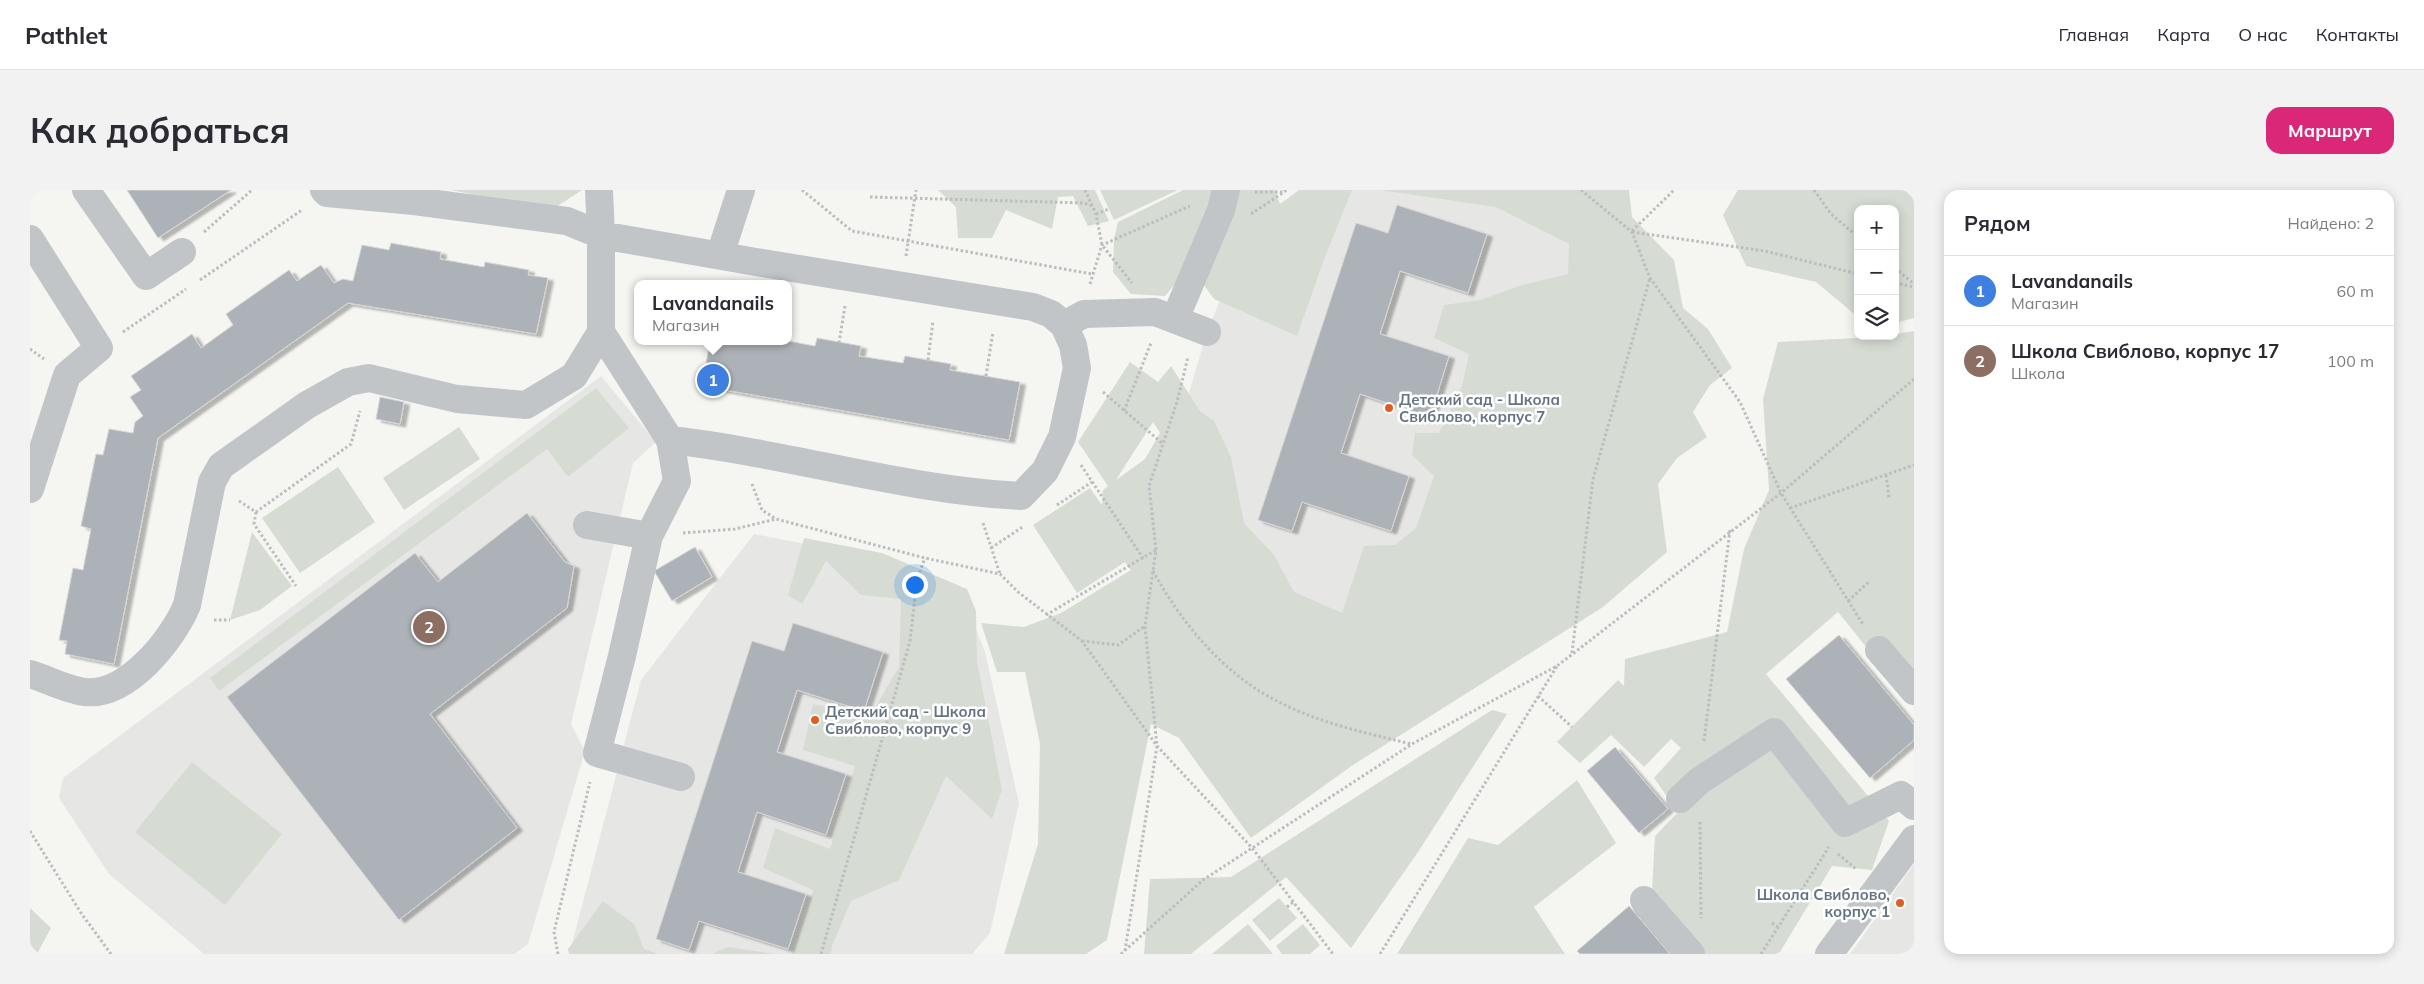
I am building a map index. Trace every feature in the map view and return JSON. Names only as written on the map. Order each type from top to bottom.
[{"type":"street","points":[[86,190],[146,276],[182,252]]},
{"type":"street","points":[[30,674],[86,692],[106,689],[130,678],[153,658],[181,620],[187,605],[212,482],[221,466],[307,405],[348,382],[369,378],[457,399],[526,405],[574,376],[601,332],[602,235],[599,190]]},
{"type":"street","points":[[720,255],[741,190]]},
{"type":"street","points":[[326,191],[567,221],[602,235],[1033,307],[1051,314],[1074,319],[1183,323],[1226,190]]},
{"type":"street","points":[[30,239],[99,348],[67,375],[30,489]]},
{"type":"street","points":[[670,440],[739,450],[973,493],[1021,496],[1044,471],[1062,437],[1077,368],[1073,345],[1074,319]]},
{"type":"street","points":[[601,332],[670,440],[677,481],[649,536],[622,656],[596,753],[681,777]]},
{"type":"street","points":[[587,525],[649,536]]},
{"type":"street","points":[[1879,650],[1914,691]]},
{"type":"street","points":[[1680,800],[1699,781],[1774,732],[1845,823],[1910,793]]},
{"type":"street","points":[[1829,954],[1914,839]]},
{"type":"street","points":[[1644,900],[1691,954]]},
{"type":"path","points":[[182,252],[252,190]]},
{"type":"path","points":[[802,190],[852,230],[907,242],[1092,274]]},
{"type":"path","points":[[902,284],[916,190]]},
{"type":"path","points":[[1074,319],[1102,245],[1096,214],[1085,190]]},
{"type":"path","points":[[1248,216],[1287,190]]},
{"type":"path","points":[[1581,190],[1632,232],[1650,278],[1740,402],[1781,493],[1879,650]]},
{"type":"path","points":[[1632,232],[1674,190]]},
{"type":"path","points":[[1814,190],[1831,214],[1854,234]]},
{"type":"path","points":[[197,281],[326,191]]},
{"type":"path","points":[[870,198],[1084,203],[1093,206]]},
{"type":"path","points":[[1096,214],[1109,209]]},
{"type":"path","points":[[1632,232],[1765,251],[1854,273]]},
{"type":"path","points":[[1102,245],[1183,323],[1163,444],[1149,486],[1156,550],[1145,626],[1157,746],[1123,953]]},
{"type":"path","points":[[1899,272],[1914,286]]},
{"type":"path","points":[[1572,654],[1593,479],[1650,278]]},
{"type":"path","points":[[1899,284],[1914,286]]},
{"type":"path","points":[[99,348],[189,287]]},
{"type":"path","points":[[928,360],[936,291]]},
{"type":"path","points":[[986,376],[993,328]]},
{"type":"path","points":[[1124,411],[1152,340]]},
{"type":"path","points":[[1077,368],[1163,444]]},
{"type":"path","points":[[296,586],[254,524],[256,512],[351,444],[369,378]]},
{"type":"path","points":[[1123,953],[1203,880],[1412,744],[1557,666],[1781,493],[1914,380]]},
{"type":"path","points":[[1062,437],[1143,558]]},
{"type":"path","points":[[739,450],[762,510],[776,519],[925,558],[1000,574],[1046,615],[1082,641],[1157,746],[1253,849],[1332,954]]},
{"type":"path","points":[[1790,508],[1914,465]]},
{"type":"path","points":[[1886,475],[1889,498]]},
{"type":"path","points":[[212,482],[256,512]]},
{"type":"path","points":[[649,536],[735,529],[776,519]]},
{"type":"path","points":[[1046,615],[1156,550]]},
{"type":"path","points":[[821,954],[910,641],[917,579],[925,558]]},
{"type":"path","points":[[1153,571],[1174,607],[1231,670],[1280,703],[1343,728],[1412,744]]},
{"type":"path","points":[[1848,601],[1870,581]]},
{"type":"path","points":[[1082,641],[1118,645],[1145,626]]},
{"type":"path","points":[[1380,954],[1557,666]]},
{"type":"path","points":[[1538,696],[1572,727]]},
{"type":"path","points":[[558,954],[554,932],[596,753]]},
{"type":"path","points":[[1761,954],[1845,823]]},
{"type":"path","points":[[30,831],[81,913],[111,954]]},
{"type":"path","points":[[1287,907],[1293,902]]},
{"type":"path","points":[[1772,923],[1778,927]]},
{"type":"shaded area","points":[[451,190],[582,190],[550,211]]},
{"type":"shaded area","points":[[938,190],[1095,190],[1109,221],[1088,226],[1073,196],[1058,197],[1052,229],[1006,210],[992,238],[958,238],[956,207]]},
{"type":"shaded area","points":[[1100,190],[1178,190],[1114,220]]},
{"type":"shaded area","points":[[1183,190],[1275,190],[1280,204],[1299,190],[1352,190],[1325,257],[1297,336],[1214,299],[1196,274],[1186,271],[1165,296],[1131,294],[1113,272],[1114,239],[1118,222]]},
{"type":"shaded area","name":"Детский сад - Школа Свиблово, корпус 7","points":[[1307,190],[1544,190],[1633,269],[1579,474],[1282,656],[1162,484],[1207,332],[1248,231]]},
{"type":"shaded area","points":[[1380,190],[1629,190],[1632,217],[1674,260],[1683,308],[1708,329],[1732,368],[1710,385],[1693,412],[1707,437],[1677,458],[1658,484],[1667,552],[1603,607],[1353,765],[1251,838],[1179,738],[1151,724],[1107,940],[1086,954],[1004,954],[1038,844],[1040,744],[1025,672],[997,672],[981,623],[1024,627],[1061,613],[1131,570],[1125,562],[1077,593],[1033,525],[1090,488],[1102,505],[1103,490],[1108,486],[1078,442],[1130,362],[1158,382],[1171,366],[1200,411],[1214,421],[1231,457],[1244,523],[1274,555],[1294,592],[1342,613],[1364,546],[1395,545],[1416,528],[1434,476],[1412,455],[1415,433],[1439,433],[1462,386],[1469,354],[1434,338],[1444,305],[1480,300],[1522,285],[1568,274],[1569,244],[1496,207]],"holes":[[[1153,422],[1160,433],[1145,459],[1116,480]]]},
{"type":"shaded area","points":[[1738,190],[1914,190],[1914,318],[1899,322],[1899,205],[1854,205],[1854,314],[1816,282],[1746,266],[1723,215]]},
{"type":"shaded area","points":[[1914,331],[1914,706],[1838,612],[1766,674],[1889,821],[1872,870],[1832,866],[1780,952],[1776,954],[1701,954],[1652,891],[1655,836],[1678,812],[1654,778],[1681,748],[1671,739],[1644,767],[1611,735],[1580,763],[1557,742],[1618,680],[1624,686],[1625,659],[1727,632],[1744,549],[1769,490],[1763,399],[1778,342],[1854,338],[1854,340],[1899,340],[1899,333]]},
{"type":"shaded area","points":[[601,376],[656,442],[633,463],[571,724],[585,751],[528,944],[515,954],[204,954],[109,874],[59,798],[63,778]]},
{"type":"shaded area","points":[[596,388],[629,428],[568,477],[547,449],[219,691],[210,678]]},
{"type":"shaded area","points":[[459,427],[480,459],[404,510],[383,478]]},
{"type":"shaded area","points":[[338,467],[375,522],[300,573],[262,518]]},
{"type":"shaded area","points":[[252,532],[292,586],[260,610],[230,620]]},
{"type":"shaded area","name":"Детский сад - Школа Свиблово, корпус 9","points":[[754,534],[857,554],[966,602],[985,652],[1019,803],[990,933],[972,954],[575,954],[572,944],[641,680]]},
{"type":"shaded area","points":[[804,538],[882,553],[967,589],[976,611],[977,661],[1002,790],[992,819],[946,776],[899,880],[851,901],[832,946],[831,954],[792,954],[813,890],[763,868],[775,828],[830,849],[855,766],[803,750],[813,704],[870,716],[899,667],[901,599],[861,595],[826,561],[802,604],[788,595]]},
{"type":"shaded area","points":[[1492,710],[1507,714],[1418,852],[1351,948],[1286,877],[1191,954],[1144,954],[1150,879],[1231,877]]},
{"type":"shaded area","points":[[192,762],[282,834],[225,905],[135,832]]},
{"type":"shaded area","points":[[1577,780],[1616,843],[1534,907],[1565,954],[1397,954],[1468,838],[1498,845]]},
{"type":"shaded area","name":"Школа Свиблово, корпус 1","points":[[1914,864],[1914,954],[1850,954],[1858,943]]},
{"type":"shaded area","points":[[1279,898],[1297,918],[1270,941],[1252,920]]},
{"type":"shaded area","points":[[603,901],[634,924],[644,949],[658,954],[569,954],[568,949]]},
{"type":"shaded area","points":[[30,908],[51,928],[38,952],[30,954]]},
{"type":"shaded area","points":[[1248,924],[1273,954],[1212,954]]},
{"type":"shaded area","points":[[1303,924],[1320,945],[1310,954],[1282,954],[1276,946]]},
{"type":"shaded area","points":[[728,947],[775,954],[712,954]]},
{"type":"building","points":[[127,190],[231,190],[158,238]]},
{"type":"building","points":[[1397,205],[1487,234],[1468,293],[1400,271],[1380,334],[1449,356],[1430,417],[1360,394],[1341,453],[1409,476],[1391,531],[1302,502],[1292,531],[1258,520],[1356,223],[1388,233]]},
{"type":"building","points":[[391,243],[441,252],[440,259],[484,267],[485,262],[529,270],[528,275],[548,278],[536,334],[348,303],[158,438],[114,664],[65,654],[67,641],[59,640],[73,568],[83,570],[91,529],[81,526],[96,454],[103,455],[109,429],[133,433],[135,422],[143,416],[130,397],[141,390],[131,376],[192,334],[201,348],[233,325],[226,314],[289,270],[297,281],[321,265],[334,283],[343,279],[353,281],[362,245],[389,250]]},
{"type":"building","points":[[817,338],[861,346],[859,356],[903,363],[905,356],[951,364],[950,370],[1020,382],[1009,440],[702,386],[709,345],[792,345],[792,342],[815,346]]},
{"type":"building","points":[[380,397],[404,402],[400,424],[376,419]]},
{"type":"building","points":[[527,513],[565,562],[574,566],[567,608],[430,714],[517,828],[399,920],[227,697],[415,553],[438,582]]},
{"type":"building","points":[[695,547],[712,577],[672,601],[654,571]]},
{"type":"building","points":[[793,623],[883,652],[864,711],[797,690],[777,752],[846,774],[826,835],[757,812],[738,872],[806,894],[788,949],[699,921],[689,950],[656,939],[752,641],[784,651]]},
{"type":"building","points":[[1839,635],[1914,725],[1914,740],[1870,778],[1786,679]]},
{"type":"building","points":[[1615,747],[1668,809],[1639,833],[1587,771]]},
{"type":"building","points":[[1629,906],[1670,954],[1580,954],[1577,951]]},
{"type":"place","name":"Lavandanails","points":[[713,380]]},
{"type":"place","name":"Детский сад - Школа Свиблово, корпус 7","points":[[1389,408]]},
{"type":"place","name":"Школа Свиблово, корпус 17","points":[[429,627]]},
{"type":"place","name":"Детский сад - Школа Свиблово, корпус 9","points":[[815,720]]},
{"type":"place","name":"Школа Свиблово, корпус 1","points":[[1900,903]]}]
